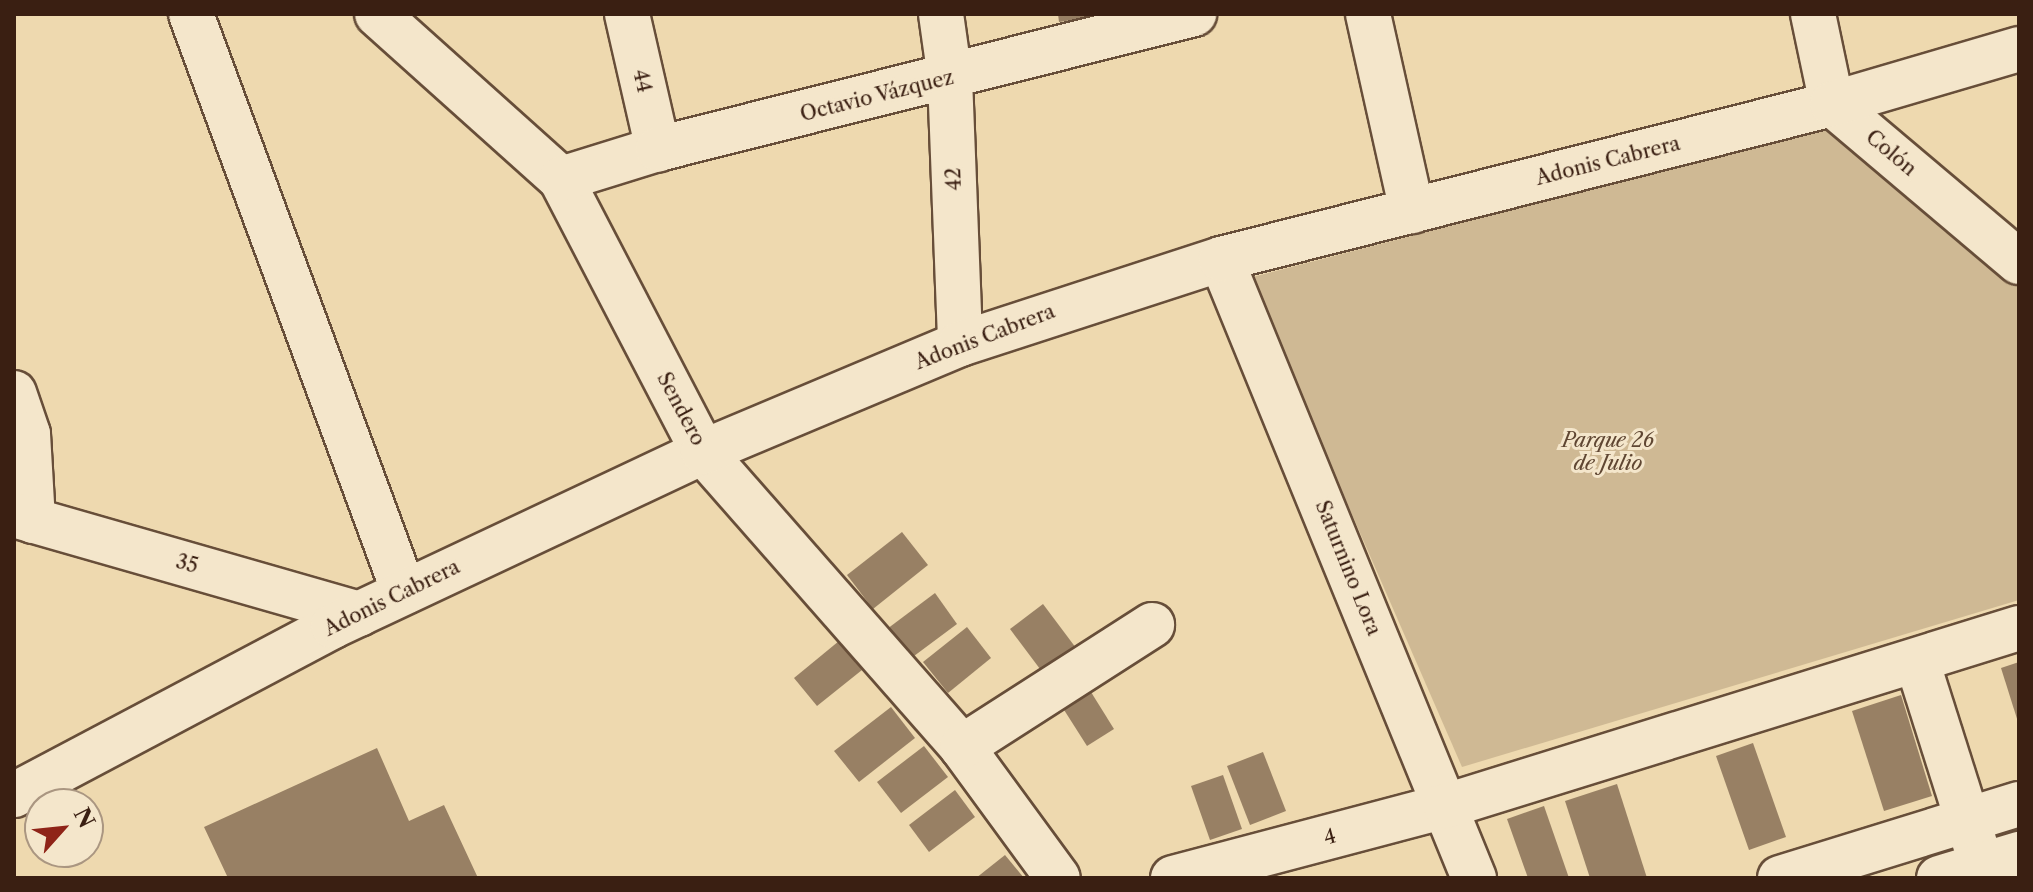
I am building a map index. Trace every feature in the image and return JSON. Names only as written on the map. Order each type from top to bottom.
[{"type":"street","points":[[191,14],[404,592]]},
{"type":"street","name":"Sendero","points":[[377,14],[561,179],[703,452],[962,747],[1058,878]]},
{"type":"street","name":"44","points":[[627,14],[658,149]]},
{"type":"street","name":"42","points":[[941,14],[950,78],[960,344]]},
{"type":"street","name":"Octavio Vázquez","points":[[561,179],[658,149],[950,78],[1194,14]]},
{"type":"street","points":[[1368,14],[1412,211]]},
{"type":"street","points":[[1813,14],[1832,104]]},
{"type":"street","name":"Adonis Cabrera","points":[[14,795],[404,592],[703,452],[960,344],[1221,259],[1832,104],[2019,49]]},
{"type":"street","name":"Colón","points":[[1832,104],[2019,262]]},
{"type":"street","name":"Saturnino Lora","points":[[1221,259],[1474,878]]},
{"type":"street","points":[[14,393],[28,434],[24,518]]},
{"type":"street","name":"35","points":[[24,518],[359,614]]},
{"type":"street","points":[[962,747],[1152,625]]},
{"type":"street","name":"4","points":[[1173,878],[1446,806],[2019,628]]},
{"type":"street","points":[[1917,661],[1967,820],[1995,866],[1939,878]]},
{"type":"street","points":[[1780,878],[2019,804]]},
{"type":"green space","name":"Parque 26 de Julio","points":[[1828,128],[2019,288],[2019,600],[1462,767],[1249,278]]},
{"type":"building","points":[[1058,14],[1100,14],[1100,16],[1059,22]]},
{"type":"building","points":[[902,532],[928,565],[873,609],[847,575]]},
{"type":"building","points":[[935,593],[957,624],[910,659],[887,629]]},
{"type":"building","points":[[1043,604],[1079,652],[1046,677],[1010,629]]},
{"type":"building","points":[[967,627],[991,658],[948,693],[923,662]]},
{"type":"building","points":[[839,641],[862,670],[817,706],[794,678]]},
{"type":"building","points":[[2019,662],[2019,721],[2018,722],[2001,668]]},
{"type":"building","points":[[1086,684],[1114,729],[1087,746],[1059,702]]},
{"type":"building","points":[[1901,695],[1932,796],[1884,811],[1852,711]]},
{"type":"building","points":[[891,707],[915,738],[859,782],[834,751]]},
{"type":"building","points":[[1753,743],[1786,837],[1749,850],[1716,756]]},
{"type":"building","points":[[924,746],[948,777],[901,813],[877,782]]},
{"type":"building","points":[[377,748],[409,821],[444,805],[478,878],[228,878],[204,827]]},
{"type":"building","points":[[1263,752],[1286,811],[1250,825],[1227,766]]},
{"type":"building","points":[[1223,775],[1242,829],[1210,840],[1191,786]]},
{"type":"building","points":[[1617,784],[1647,878],[1590,878],[1565,801]]},
{"type":"building","points":[[955,790],[975,817],[929,852],[909,825]]},
{"type":"building","points":[[1544,806],[1569,878],[1528,878],[1507,819]]},
{"type":"building","points":[[1005,855],[1024,878],[976,878]]}]
